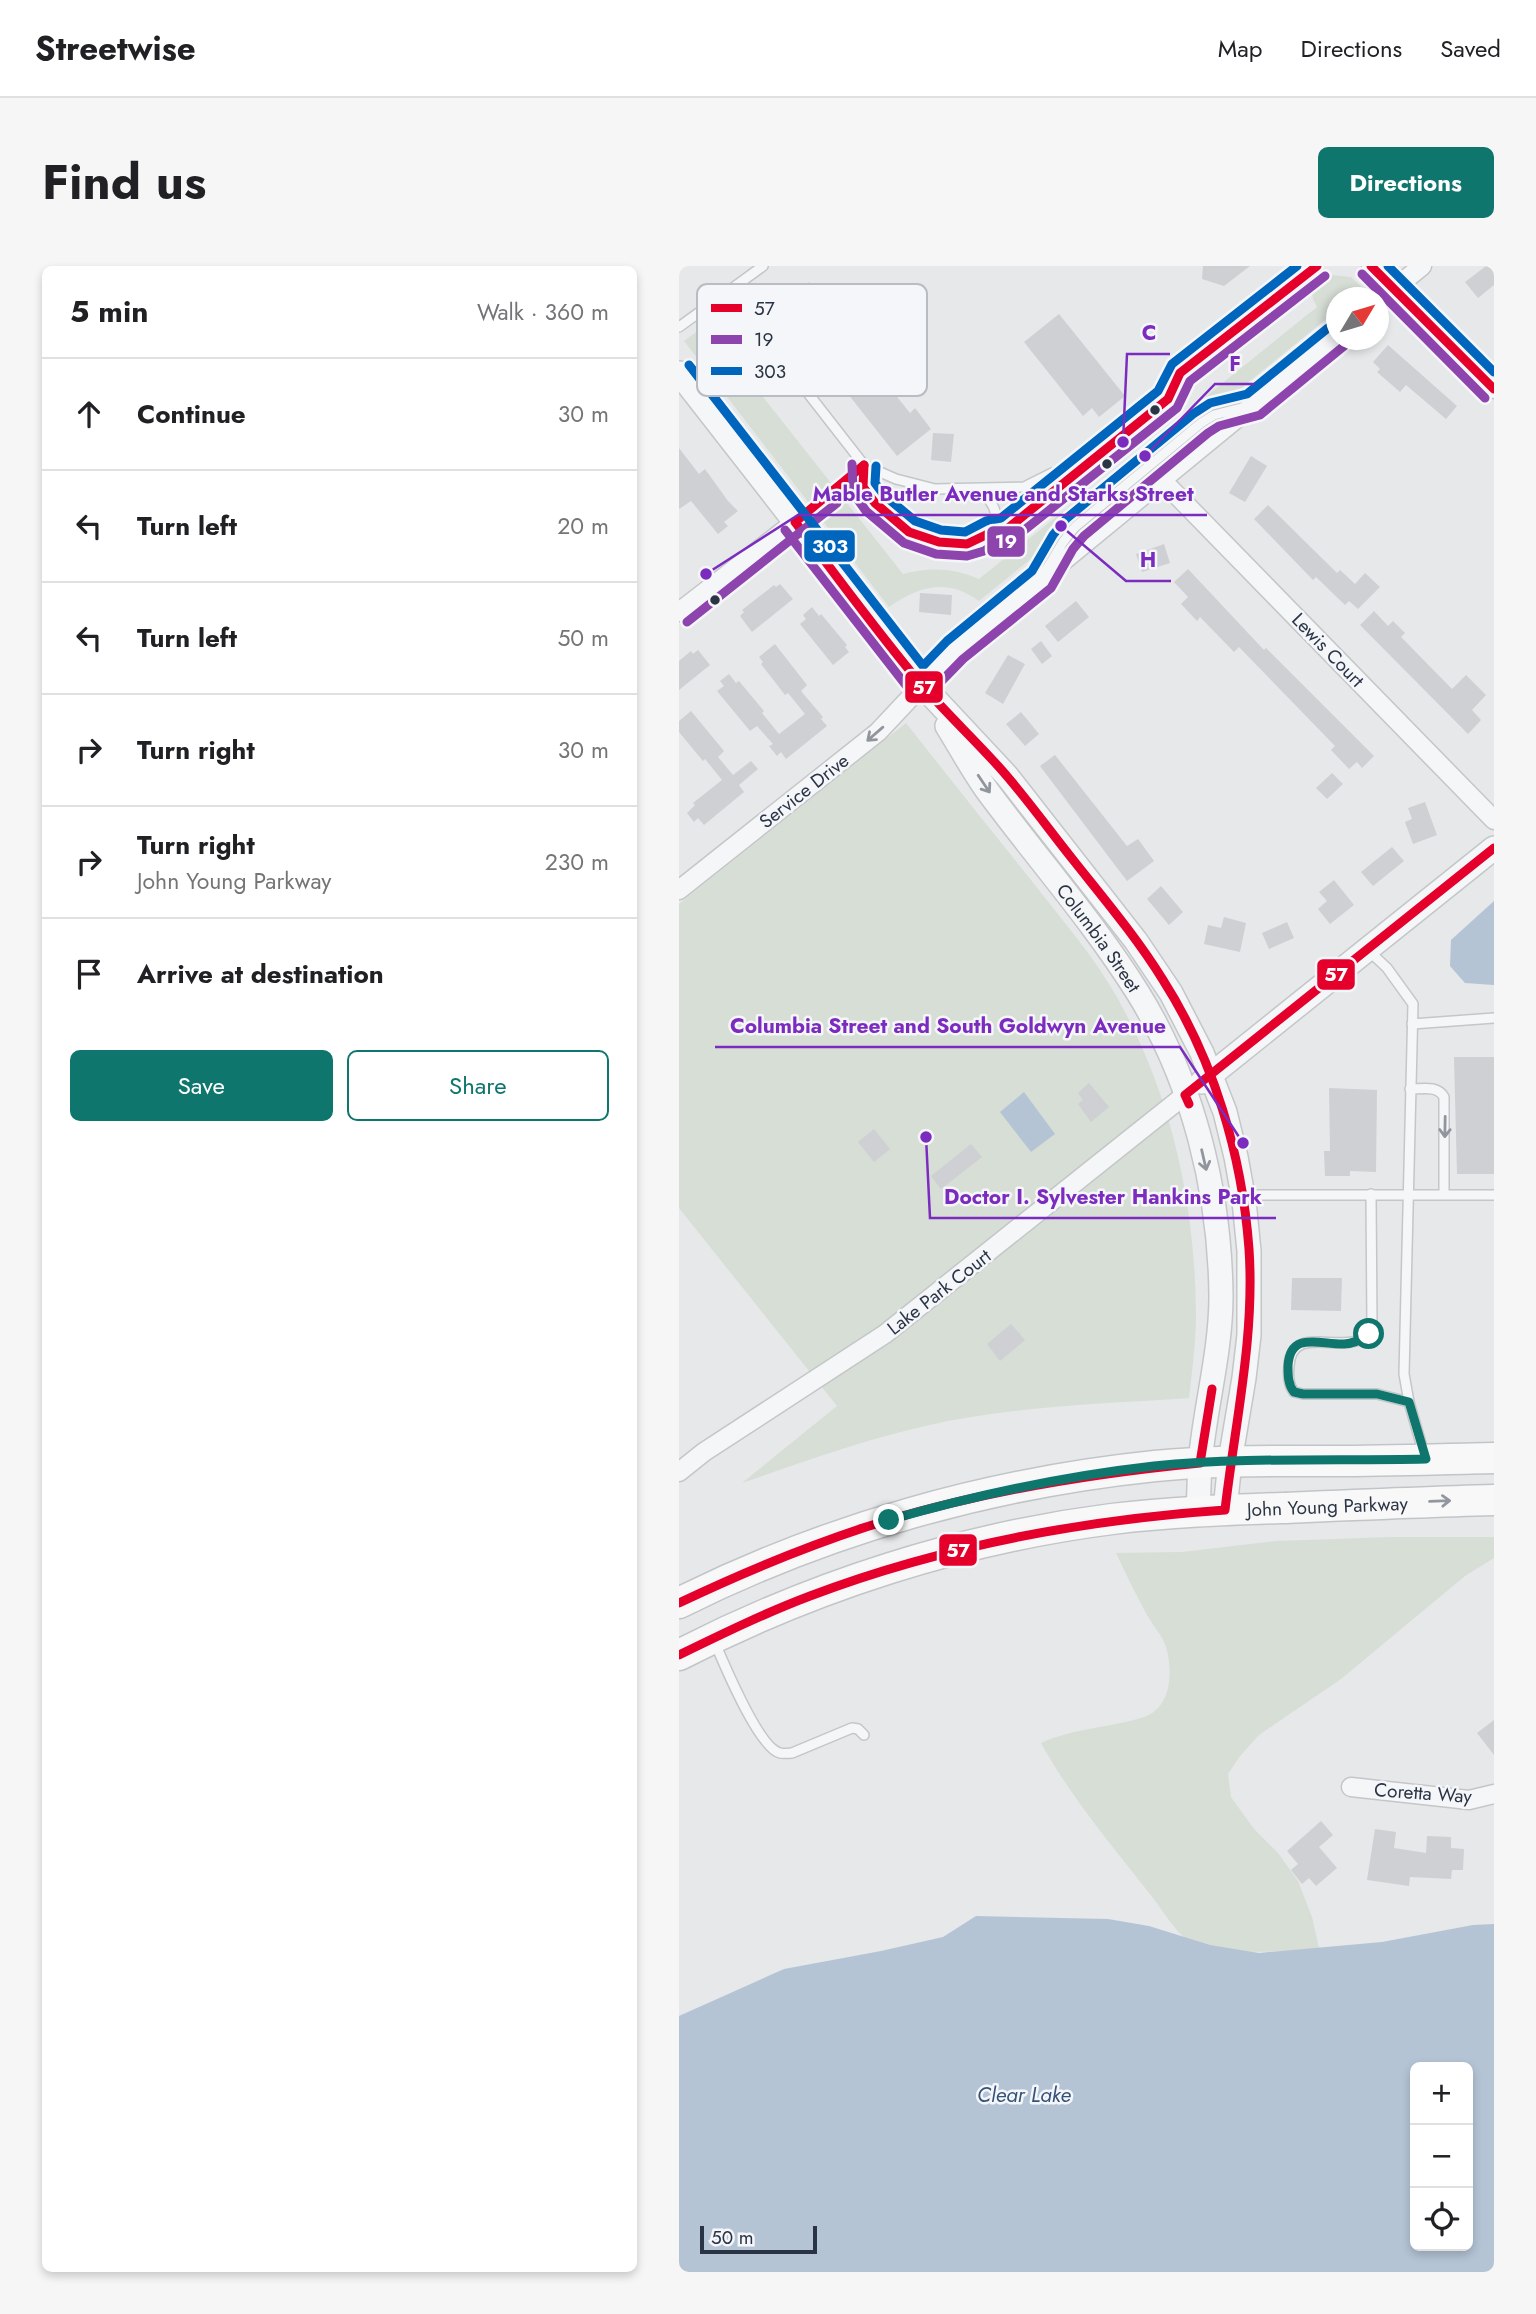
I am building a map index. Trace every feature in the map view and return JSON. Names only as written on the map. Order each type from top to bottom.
[{"type":"main road","points":[[679,1603],[748,1571],[838,1536],[946,1504],[1047,1482],[1154,1466],[1230,1461],[1494,1458]]},
{"type":"main road","name":"John Young Parkway","points":[[679,1655],[774,1610],[845,1583],[976,1544],[1098,1521],[1212,1510],[1494,1500]]},
{"type":"main road","points":[[713,1638],[712,1627],[723,1603],[748,1571]]},
{"type":"street","points":[[1371,266],[1494,389]]},
{"type":"street","points":[[1389,293],[1422,266]]},
{"type":"street","name":"Service Drive","points":[[679,890],[878,732],[955,650],[1326,345]]},
{"type":"street","name":"Columbia Street","points":[[679,373],[922,685],[1007,776],[1136,941],[1177,1003],[1212,1075],[1227,1123],[1243,1195],[1249,1251],[1249,1335],[1244,1378],[1230,1461],[1212,1510]]},
{"type":"street","name":"Lewis Court","points":[[1161,480],[1494,820]]},
{"type":"street","points":[[679,612],[795,522]]},
{"type":"street","name":"Columbia Street","points":[[922,685],[985,787],[1127,976],[1157,1030],[1185,1094],[1205,1159],[1220,1266],[1221,1298],[1217,1342],[1200,1463],[1212,1510]]},
{"type":"street","points":[[1185,1094],[1494,848]]},
{"type":"street","name":"Lake Park Court","points":[[679,1472],[703,1452],[885,1334],[1185,1094]]},
{"type":"street","name":"Coretta Way","points":[[1351,1787],[1469,1800],[1494,1794]]},
{"type":"lane","points":[[739,284],[763,266]]},
{"type":"lane","points":[[864,464],[863,487],[875,503],[909,532],[939,542],[967,544],[979,540],[1064,467],[1317,266]]},
{"type":"lane","points":[[679,327],[697,314]]},
{"type":"lane","points":[[990,533],[1016,524],[1168,399],[1180,373]]},
{"type":"lane","points":[[811,396],[864,464],[896,479],[935,489],[1024,487],[1064,467]]},
{"type":"lane","points":[[1042,579],[1075,527],[1201,423],[1214,415],[1253,405]]},
{"type":"lane","points":[[795,522],[864,464]]},
{"type":"lane","points":[[980,489],[991,501],[996,514],[996,522],[990,533]]},
{"type":"lane","points":[[1368,950],[1387,968],[1413,1004],[1404,1374],[1409,1402],[1426,1459]]},
{"type":"lane","points":[[1412,1024],[1494,1018]]},
{"type":"lane","points":[[1410,1089],[1434,1089],[1440,1091],[1444,1097],[1444,1194]]},
{"type":"lane","points":[[1371,1194],[1372,1326],[1369,1334],[1346,1344],[1304,1342],[1297,1345],[1288,1364],[1290,1387],[1294,1392],[1303,1394],[1377,1394],[1409,1402]]},
{"type":"lane","points":[[1243,1195],[1494,1195]]},
{"type":"lane","points":[[713,1638],[763,1737],[781,1754],[852,1728],[858,1729],[864,1735]]},
{"type":"shaded area","points":[[1332,275],[1351,277],[1362,287],[1326,287],[1326,319],[979,601],[956,589],[944,587],[911,594],[889,607],[726,396],[762,396],[903,574],[941,570],[979,579],[1317,307],[1312,290],[1320,281]]},
{"type":"shaded area","points":[[697,332],[697,358],[684,341]]},
{"type":"shaded area","points":[[906,723],[1099,968],[1137,1036],[1153,1074],[1177,1152],[1191,1232],[1196,1314],[1189,1398],[1057,1407],[957,1419],[879,1438],[742,1483],[837,1406],[679,1208],[679,904]]},
{"type":"shaded area","points":[[1494,1537],[1494,1558],[1465,1576],[1341,1679],[1259,1735],[1228,1774],[1231,1797],[1298,1881],[1312,1917],[1319,1948],[1269,1952],[1236,1951],[1219,1949],[1187,1939],[1094,1823],[1041,1743],[1066,1734],[1144,1717],[1160,1706],[1165,1697],[1169,1677],[1166,1647],[1116,1553],[1182,1552],[1276,1541]]},
{"type":"water","points":[[1494,901],[1494,985],[1465,983],[1450,966],[1451,940]]},
{"type":"water","points":[[1024,1092],[1055,1134],[1031,1152],[1000,1112]]},
{"type":"water","name":"Clear Lake","points":[[976,1916],[1108,1919],[1149,1926],[1210,1945],[1259,1953],[1382,1942],[1473,1925],[1494,1924],[1494,2272],[679,2272],[679,2016],[784,1969],[943,1937]]},
{"type":"building","points":[[1203,266],[1250,266],[1224,286],[1202,279]]},
{"type":"building","points":[[1486,266],[1494,266],[1494,285],[1478,298],[1465,282]]},
{"type":"building","points":[[1059,314],[1125,396],[1099,417],[1092,408],[1083,416],[1024,342]]},
{"type":"building","points":[[1389,346],[1457,406],[1446,419],[1406,385],[1400,392],[1377,372],[1380,369],[1373,362],[1384,350],[1389,350]]},
{"type":"building","points":[[850,396],[896,396],[910,413],[915,408],[931,429],[897,456]]},
{"type":"building","points":[[933,433],[954,434],[951,462],[931,460]]},
{"type":"building","points":[[679,448],[699,474],[705,469],[738,511],[724,522],[728,526],[718,534],[691,501],[679,509]]},
{"type":"building","points":[[1251,456],[1267,466],[1245,502],[1229,493]]},
{"type":"building","points":[[1268,505],[1337,573],[1340,570],[1355,584],[1365,573],[1380,587],[1358,609],[1349,601],[1345,605],[1316,577],[1313,580],[1254,519]]},
{"type":"building","points":[[1164,544],[1170,563],[1142,572],[1136,554]]},
{"type":"building","points":[[1188,569],[1264,650],[1266,648],[1374,756],[1362,768],[1357,762],[1349,769],[1331,750],[1335,746],[1239,647],[1234,652],[1200,617],[1197,621],[1181,604],[1188,597],[1174,582]]},
{"type":"building","points":[[780,584],[793,599],[752,632],[740,616],[744,612],[742,610],[774,585],[776,587]]},
{"type":"building","points":[[920,593],[952,595],[951,615],[919,612]]},
{"type":"building","points":[[1076,601],[1089,617],[1058,642],[1045,626]]},
{"type":"building","points":[[812,607],[847,645],[845,647],[849,652],[833,665],[800,624],[806,619],[803,615]]},
{"type":"building","points":[[1374,611],[1388,626],[1393,621],[1405,633],[1401,637],[1452,689],[1466,675],[1486,695],[1472,710],[1481,720],[1468,734],[1360,625]]},
{"type":"building","points":[[1041,641],[1052,656],[1042,664],[1031,649]]},
{"type":"building","points":[[775,644],[807,685],[801,691],[823,717],[821,719],[827,726],[786,759],[781,752],[777,756],[769,746],[773,744],[757,726],[750,731],[717,691],[724,686],[720,681],[729,674],[736,683],[739,681],[764,711],[762,713],[779,734],[805,714],[788,693],[785,695],[761,664],[763,662],[759,657]]},
{"type":"building","points":[[698,650],[710,665],[679,690],[679,661],[691,651],[693,654]]},
{"type":"building","points":[[1008,655],[1025,664],[1003,704],[985,693]]},
{"type":"building","points":[[691,711],[724,751],[718,757],[733,775],[751,761],[758,769],[739,785],[744,792],[704,825],[698,818],[694,822],[687,813],[695,805],[693,803],[722,780],[679,732],[679,721]]},
{"type":"building","points":[[1021,712],[1039,734],[1025,746],[1006,724]]},
{"type":"building","points":[[1055,755],[1127,846],[1138,839],[1154,861],[1127,881],[1040,766]]},
{"type":"building","points":[[1332,773],[1343,784],[1327,799],[1316,788]]},
{"type":"building","points":[[1425,802],[1437,835],[1413,844],[1405,822],[1412,819],[1408,808]]},
{"type":"building","points":[[1392,847],[1404,861],[1373,886],[1361,872]]},
{"type":"building","points":[[1334,880],[1354,905],[1330,924],[1318,909],[1327,901],[1319,892]]},
{"type":"building","points":[[1161,886],[1183,912],[1169,925],[1147,899]]},
{"type":"building","points":[[1224,917],[1246,923],[1240,952],[1204,944],[1208,925],[1221,928]]},
{"type":"building","points":[[1287,922],[1294,938],[1269,949],[1262,933]]},
{"type":"building","points":[[1454,1057],[1494,1057],[1494,1174],[1457,1174]]},
{"type":"building","points":[[1089,1083],[1109,1107],[1091,1122],[1078,1104],[1083,1100],[1078,1093]]},
{"type":"building","points":[[1329,1088],[1377,1090],[1376,1172],[1350,1171],[1350,1176],[1325,1176],[1324,1151],[1330,1151]]},
{"type":"building","points":[[874,1129],[890,1149],[874,1162],[858,1142]]},
{"type":"building","points":[[971,1144],[982,1157],[941,1189],[931,1176]]},
{"type":"building","points":[[1292,1278],[1342,1278],[1341,1311],[1291,1310]]},
{"type":"building","points":[[1011,1324],[1025,1340],[1000,1361],[987,1344]]},
{"type":"building","points":[[1494,1720],[1494,1755],[1477,1733]]},
{"type":"building","points":[[1321,1821],[1333,1835],[1319,1847],[1337,1868],[1316,1886],[1309,1878],[1302,1884],[1291,1870],[1298,1864],[1287,1851]]},
{"type":"building","points":[[1375,1829],[1396,1832],[1394,1848],[1426,1853],[1427,1836],[1451,1837],[1451,1848],[1464,1849],[1463,1870],[1452,1870],[1451,1879],[1410,1877],[1409,1886],[1367,1880]]},
{"type":"transit line","name":"303","points":[[876,466],[875,483],[884,495],[915,521],[941,530],[965,532],[986,521],[1001,518],[1158,391],[1172,364],[1297,266]]},
{"type":"transit line","name":"57","points":[[864,465],[863,487],[875,503],[909,532],[939,542],[967,544],[990,533],[1007,529],[1168,399],[1180,373],[1317,266]]},
{"type":"transit line","name":"57","points":[[1371,266],[1494,389]]},
{"type":"transit line","name":"303","points":[[1388,266],[1494,372]]},
{"type":"transit line","name":"19","points":[[1362,274],[1485,398]]},
{"type":"transit line","name":"19","points":[[852,464],[853,493],[866,511],[904,543],[936,554],[967,556],[1012,540],[1177,408],[1190,381],[1325,276]]},
{"type":"transit line","name":"303","points":[[713,396],[923,666],[947,641],[1032,571],[1053,535],[1067,518],[1193,414],[1210,403],[1247,394],[1326,330]]},
{"type":"transit line","name":"19","points":[[785,530],[912,693],[926,697],[963,659],[1051,588],[1073,549],[1084,536],[1208,433],[1219,426],[1260,415],[1339,350]]},
{"type":"transit line","name":"303","points":[[689,365],[697,375]]},
{"type":"transit line","name":"57","points":[[679,1655],[793,1603],[911,1562],[1066,1528],[1225,1510],[1247,1347],[1250,1282],[1249,1249],[1240,1179],[1223,1109],[1211,1075],[1181,1011],[1132,934],[1009,778],[905,664],[795,522],[864,465]]},
{"type":"transit line","name":"19","points":[[687,622],[837,503]]},
{"type":"transit line","name":"57","points":[[1189,1104],[1185,1095],[1494,848]]},
{"type":"transit line","name":"57","points":[[679,1603],[795,1553],[907,1515],[1031,1486],[1200,1463],[1212,1389]]},
{"type":"place","name":"C","points":[[1123,442]]},
{"type":"place","name":"F","points":[[1145,456]]},
{"type":"place","name":"H","points":[[1061,526]]},
{"type":"place","name":"Mable Butler Avenue and Starks Street","points":[[706,574]]},
{"type":"place","name":"Doctor I. Sylvester Hankins Park","points":[[926,1137]]},
{"type":"place","name":"Columbia Street and South Goldwyn Avenue","points":[[1243,1143]]},
{"type":"route","points":[[889,1520],[946,1504],[1047,1482],[1154,1466],[1230,1461],[1426,1459],[1409,1402],[1377,1394],[1303,1394],[1294,1392],[1290,1387],[1288,1364],[1297,1345],[1304,1342],[1346,1344],[1369,1334]]}]
